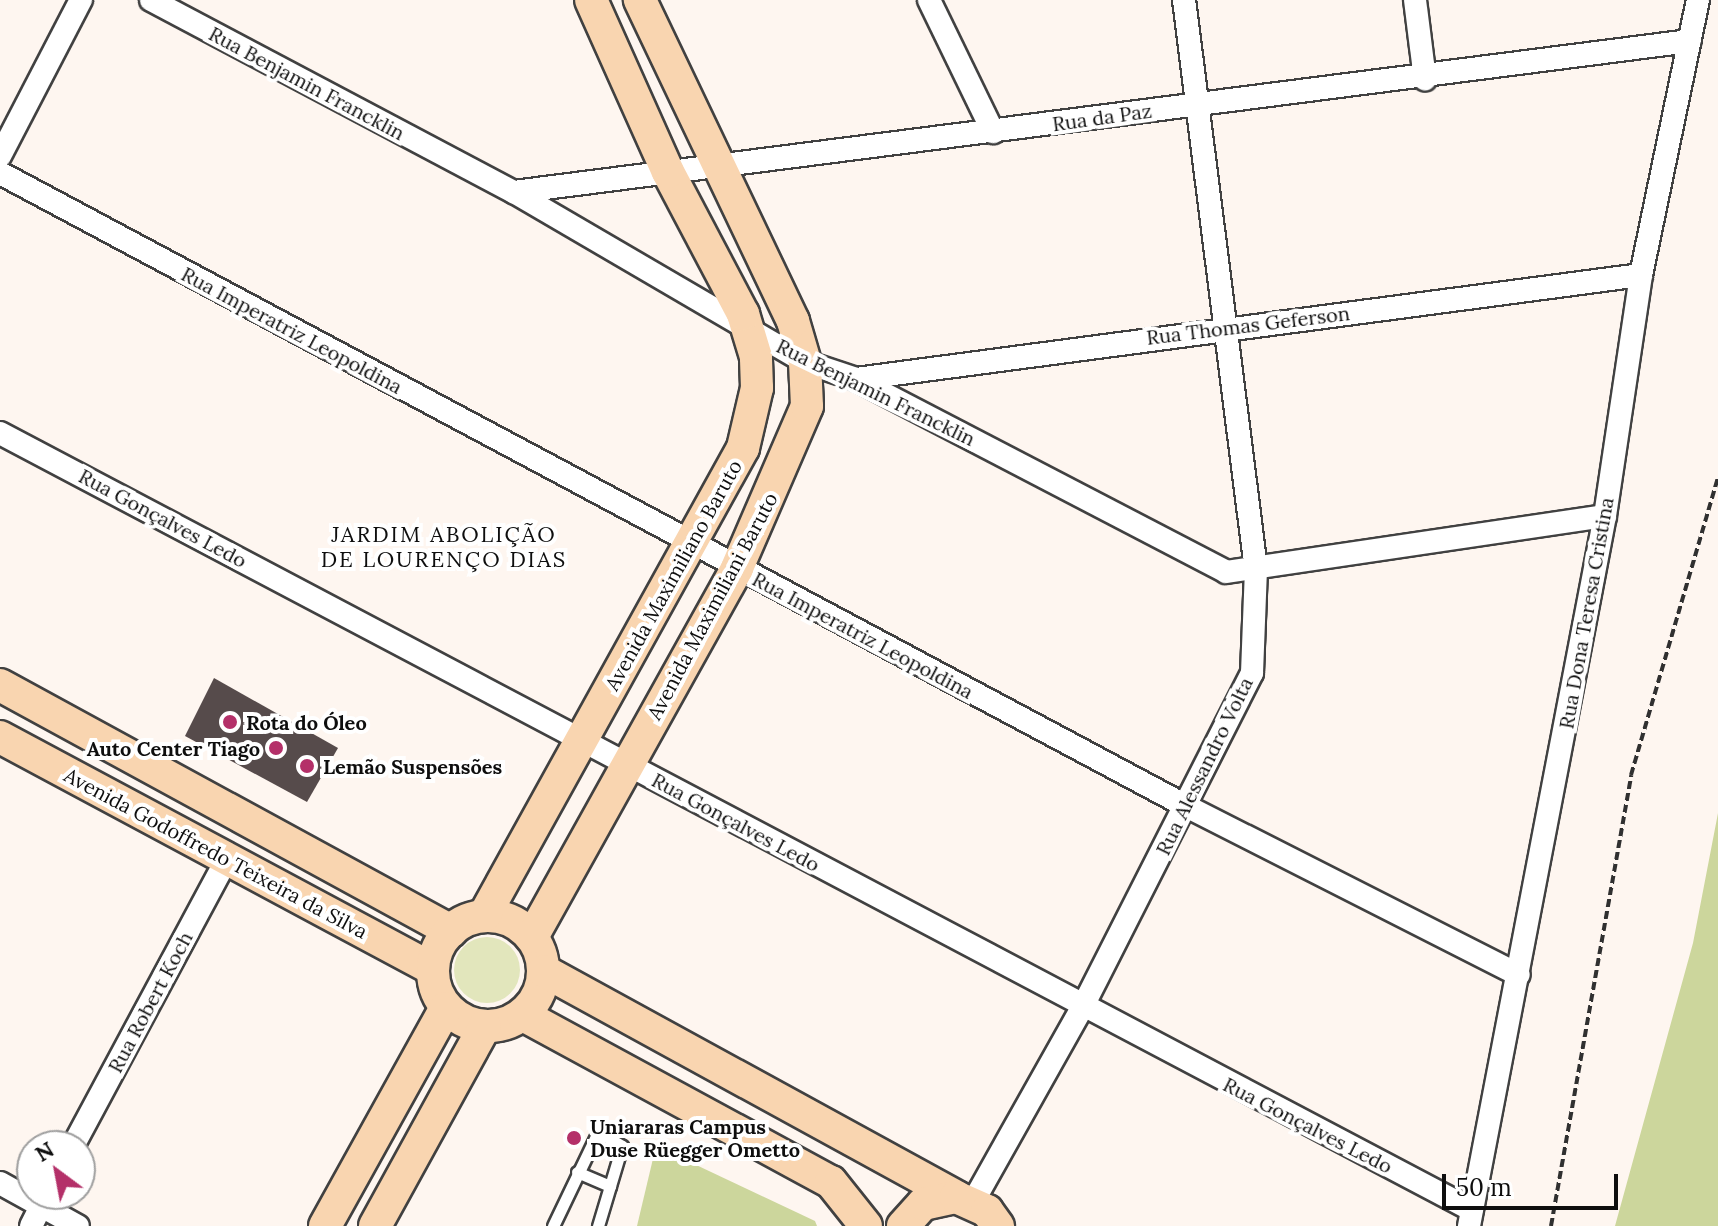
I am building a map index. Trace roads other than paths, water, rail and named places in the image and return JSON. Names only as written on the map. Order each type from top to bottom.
[{"type":"street","points":[[0,156],[81,0]]},
{"type":"street","name":"Rua Benjamin Francklin","points":[[151,0],[514,192],[805,362],[856,379],[1226,572],[1605,516]]},
{"type":"street","name":"Avenida Maximiliano Baruto","points":[[484,916],[743,448],[757,388],[756,357],[746,326],[668,172],[591,0]]},
{"type":"street","name":"Avenida Maximiliani Baruto","points":[[532,937],[737,568],[807,406],[805,362],[793,321],[640,0]]},
{"type":"street","points":[[929,0],[993,132]]},
{"type":"street","name":"Rua Alessandro Volta","points":[[985,1214],[1082,1008],[1252,673],[1256,569],[1229,327],[1195,104],[1184,0]]},
{"type":"street","points":[[1415,0],[1425,79]]},
{"type":"street","name":"Rua Dona Teresa Cristina","points":[[1471,1218],[1605,516],[1641,275],[1698,0]]},
{"type":"street","name":"Rua da Paz","points":[[514,192],[720,168],[1195,104],[1425,79],[1689,41]]},
{"type":"street","name":"Rua Imperatriz Leopoldina","points":[[0,173],[1186,806],[1519,975]]},
{"type":"street","name":"Rua Thomas Geferson","points":[[856,379],[1229,327],[1641,275]]},
{"type":"street","name":"Rua Gonçalves Ledo","points":[[0,433],[584,739],[1471,1218]]},
{"type":"street","points":[[0,685],[451,931]]},
{"type":"street","name":"Avenida Godoffredo Teixeira da Silva","points":[[0,737],[433,969]]},
{"type":"street","name":"Rua Robert Koch","points":[[82,1130],[227,859]]},
{"type":"street","points":[[484,916],[510,921],[532,937],[544,971],[538,995],[523,1015],[485,1026],[457,1017],[446,1008],[433,969],[451,931],[484,916]]},
{"type":"street","points":[[544,971],[985,1214]]},
{"type":"street","points":[[325,1226],[446,1008]]},
{"type":"street","points":[[523,1015],[831,1182],[866,1226]]},
{"type":"street","points":[[375,1226],[485,1026]]},
{"type":"street","points":[[903,1226],[923,1204],[985,1214]]},
{"type":"street","points":[[57,1210],[78,1226]]},
{"type":"lane","points":[[558,1225],[577,1172],[598,1132],[622,1146],[598,1226]]},
{"type":"lane","points":[[577,1172],[610,1186]]},
{"type":"place","name":"Rota do Óleo","points":[[230,722]]},
{"type":"place","name":"Auto Center Tiago","points":[[276,748]]},
{"type":"place","name":"Lemão Suspensões","points":[[307,766]]},
{"type":"place","name":"Uniararas Campus Duse Rüegger Ometto","points":[[574,1138]]},
{"type":"district","name":"JARDIM ABOLIÇÃO DE LOURENÇO DIAS","points":[[444,546]]}]
